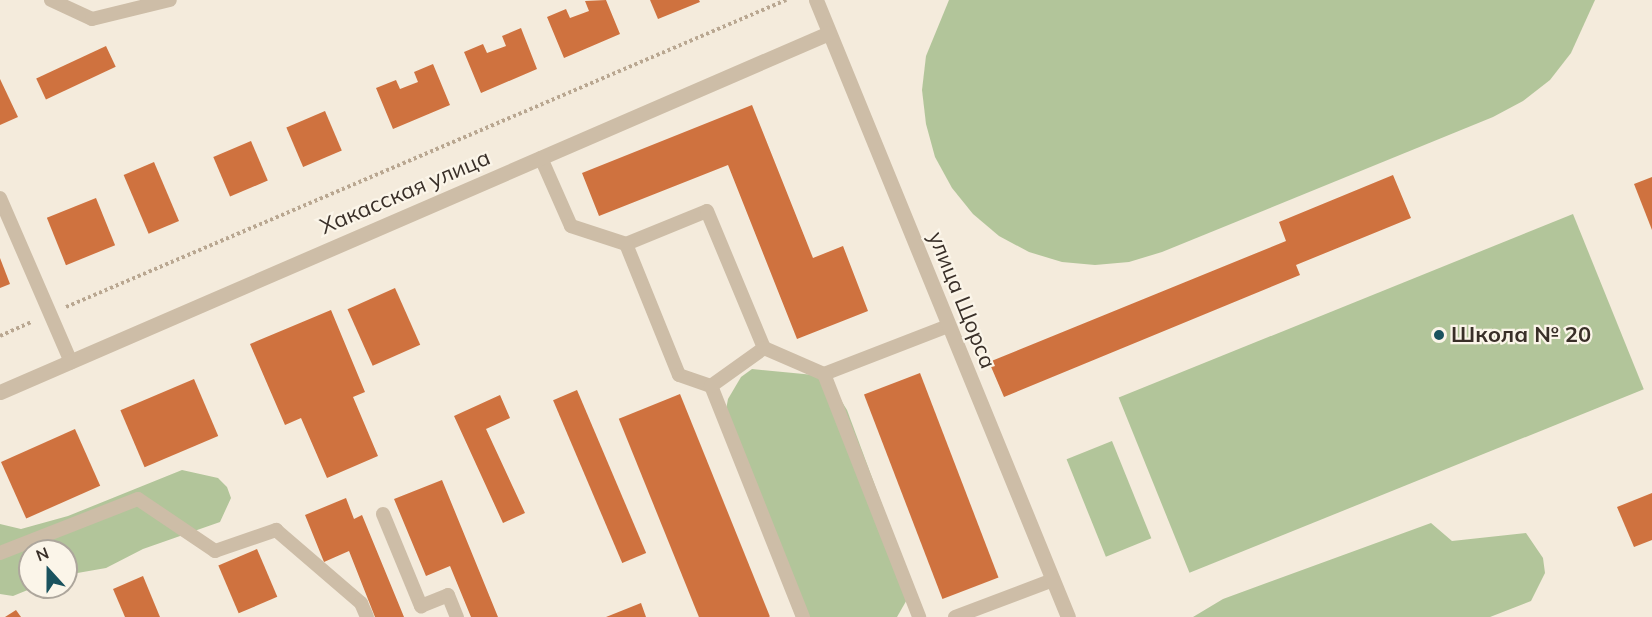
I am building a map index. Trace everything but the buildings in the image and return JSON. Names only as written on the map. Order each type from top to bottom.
[{"type":"street","name":"улица Щорса","points":[[816,0],[1068,617]]},
{"type":"street","name":"Хакасская улица","points":[[0,392],[829,33]]},
{"type":"lane","points":[[51,0],[92,19],[170,0]]},
{"type":"lane","points":[[541,158],[571,226],[626,244],[707,211],[764,348],[824,374],[948,326]]},
{"type":"lane","points":[[0,198],[71,362]]},
{"type":"lane","points":[[626,244],[680,375],[711,386],[803,617]]},
{"type":"lane","points":[[711,386],[764,348]]},
{"type":"lane","points":[[824,374],[919,617]]},
{"type":"lane","points":[[0,553],[138,499],[215,552],[276,530],[361,603],[367,617]]},
{"type":"lane","points":[[383,514],[420,606],[448,595],[457,617]]},
{"type":"lane","points":[[955,617],[1053,580]]},
{"type":"path","points":[[0,336],[786,0]]},
{"type":"green space","points":[[949,0],[1595,0],[1571,53],[1550,80],[1523,101],[1493,117],[1162,252],[1129,262],[1095,265],[1062,262],[1029,252],[999,236],[973,214],[952,188],[935,157],[926,124],[922,90],[926,56]]},
{"type":"green space","points":[[1573,214],[1644,389],[1189,573],[1119,398]]},
{"type":"green space","points":[[752,369],[814,375],[834,389],[847,410],[907,572],[909,596],[897,617],[796,617],[723,426],[728,399],[741,377]]},
{"type":"green space","points":[[1112,441],[1151,538],[1106,557],[1067,459]]},
{"type":"green space","points":[[182,470],[218,478],[227,487],[231,498],[220,522],[143,549],[106,568],[78,573],[78,539],[18,539],[18,594],[13,596],[0,594],[0,524],[21,529],[68,516]]},
{"type":"green space","points":[[1431,523],[1452,541],[1526,533],[1543,558],[1545,573],[1531,601],[1490,617],[1193,617],[1223,599]]},
{"type":"place","name":"Школа № 20","points":[[1439,335]]}]
